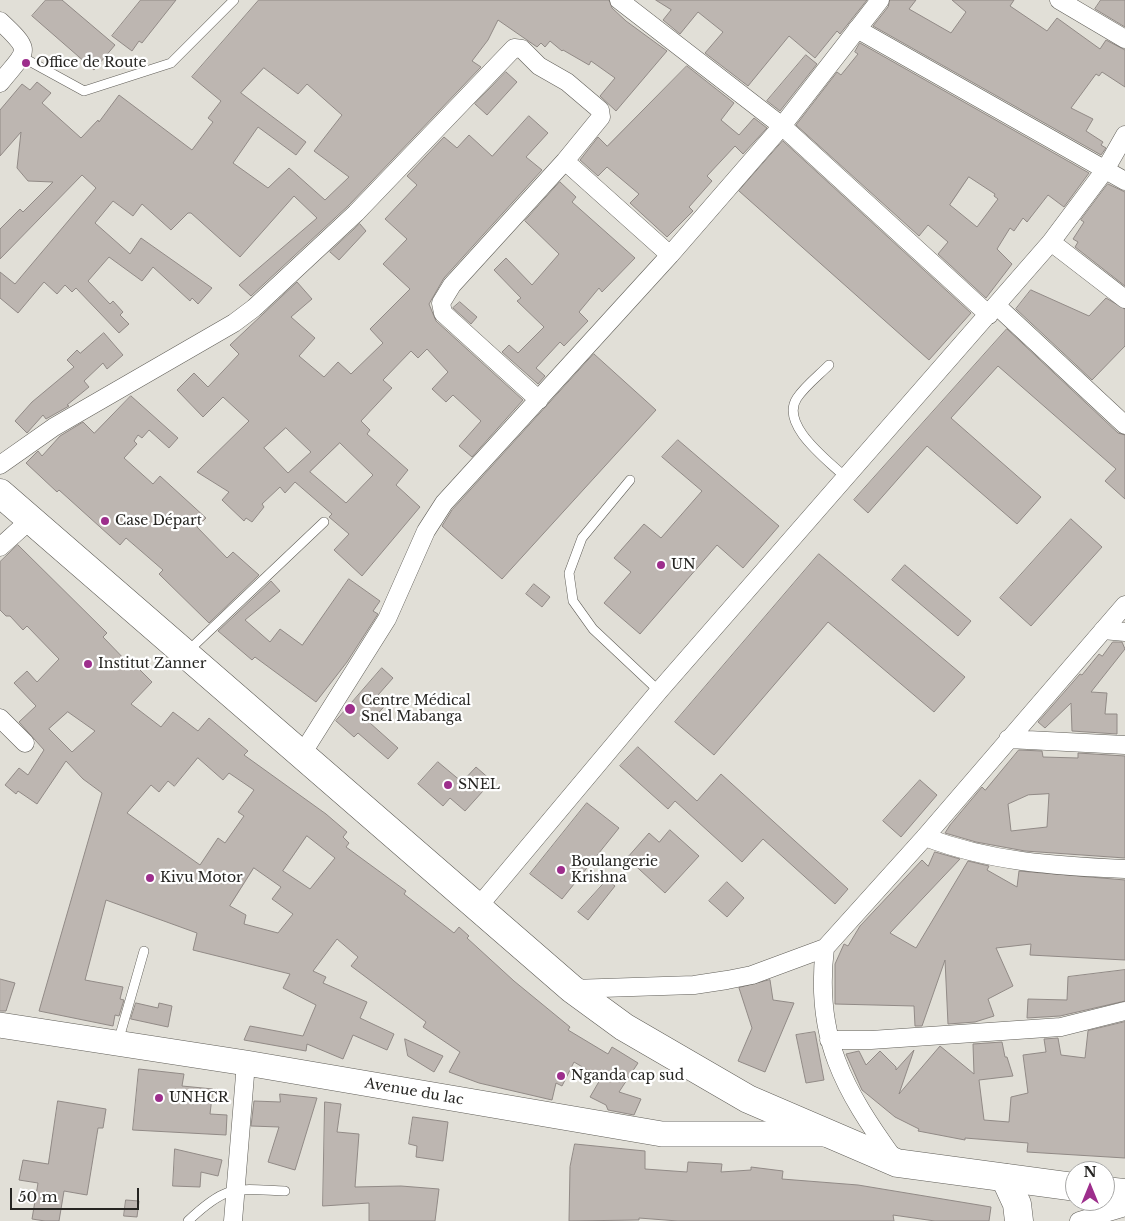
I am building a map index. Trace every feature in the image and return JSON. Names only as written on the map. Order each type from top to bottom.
[{"type":"main road","points":[[0,493],[572,989],[624,1026],[686,1065],[748,1099],[897,1163],[1065,1186]]},
{"type":"main road","name":"Avenue du lac","points":[[0,1025],[246,1063],[662,1134],[829,1134]]},
{"type":"main road","points":[[1004,1178],[1017,1204],[1019,1221]]},
{"type":"street","points":[[619,0],[782,126],[1125,425]]},
{"type":"street","points":[[302,754],[387,619],[426,531],[444,503],[670,255],[782,126],[880,0]]},
{"type":"street","points":[[1059,0],[1125,39]]},
{"type":"street","points":[[0,22],[22,42],[24,48],[22,56],[0,83]]},
{"type":"street","points":[[857,29],[1125,181]]},
{"type":"street","points":[[0,465],[54,427],[234,323],[254,308],[356,213],[514,48],[522,49],[539,66],[567,82],[600,110],[601,117],[565,161],[452,284],[441,303],[443,313],[539,400]]},
{"type":"street","points":[[478,907],[659,691],[1051,242],[1105,170],[1125,136]]},
{"type":"street","points":[[565,161],[670,255]]},
{"type":"street","points":[[1051,242],[1125,299]]},
{"type":"street","points":[[0,547],[30,520]]},
{"type":"street","points":[[572,989],[694,984],[727,980],[752,975],[825,948],[925,837],[1125,605]]},
{"type":"street","points":[[1103,630],[1125,632]]},
{"type":"street","points":[[0,718],[25,743]]},
{"type":"street","points":[[1008,739],[1125,745]]},
{"type":"street","points":[[925,837],[959,850],[997,859],[1125,869]]},
{"type":"street","points":[[825,948],[821,984],[829,1040],[850,1093],[867,1122],[897,1163]]},
{"type":"street","points":[[829,1040],[870,1040],[1061,1027],[1125,1011]]},
{"type":"street","points":[[233,1221],[246,1063]]},
{"type":"street","points":[[1079,1221],[1125,1207]]},
{"type":"lane","points":[[22,56],[84,91],[171,63],[234,0]]},
{"type":"lane","points":[[828,365],[796,400],[793,416],[801,434],[845,477]]},
{"type":"lane","points":[[630,480],[582,538],[569,573],[573,601],[593,629],[659,691]]},
{"type":"lane","points":[[185,654],[324,522]]},
{"type":"lane","points":[[118,1043],[144,951]]},
{"type":"lane","points":[[188,1221],[210,1200],[236,1189],[285,1191]]},
{"type":"building","points":[[46,0],[62,0],[115,45],[94,70],[32,16]]},
{"type":"building","points":[[141,0],[176,0],[142,43],[139,41],[132,51],[112,36]]},
{"type":"building","points":[[259,0],[609,0],[612,8],[626,21],[667,51],[616,111],[600,96],[615,78],[591,61],[589,65],[562,51],[550,41],[545,47],[541,43],[537,47],[498,20],[488,40],[472,61],[481,67],[349,205],[251,296],[239,285],[317,218],[294,196],[240,257],[191,213],[188,213],[171,230],[142,204],[133,216],[113,201],[95,223],[130,254],[141,238],[212,288],[198,304],[192,298],[190,301],[153,267],[142,281],[109,257],[88,281],[110,304],[113,301],[123,312],[120,315],[129,324],[119,333],[76,288],[72,292],[65,285],[57,294],[44,282],[18,313],[0,298],[0,272],[15,284],[96,188],[82,175],[0,259],[0,229],[20,209],[23,212],[53,182],[28,181],[17,168],[21,132],[0,156],[0,110],[22,84],[30,90],[37,82],[51,93],[42,103],[81,138],[98,120],[99,122],[119,95],[192,150],[213,122],[208,118],[221,101],[192,77]],"holes":[[[264,68],[298,94],[307,84],[342,115],[314,151],[349,177],[325,200],[289,168],[268,188],[233,163],[258,127],[296,155],[306,142],[241,93]]]},
{"type":"building","points":[[656,0],[867,0],[840,34],[837,31],[815,58],[789,36],[748,86],[705,53],[723,32],[698,12],[680,34],[663,20],[671,10]]},
{"type":"building","points":[[890,0],[916,0],[909,9],[951,33],[966,12],[952,0],[1014,0],[1010,6],[1047,31],[1057,18],[1100,49],[1106,40],[1125,50],[1125,87],[1102,72],[1099,76],[1096,74],[1071,108],[1093,119],[1086,131],[1103,142],[1101,145],[1106,148],[1101,155],[873,26],[888,7]]},
{"type":"building","points":[[1101,0],[1125,0],[1125,27],[1095,9]]},
{"type":"building","points":[[860,43],[1089,173],[1064,207],[1048,195],[1027,222],[1023,218],[1014,231],[1010,228],[997,249],[1012,264],[986,298],[938,254],[948,242],[928,225],[919,236],[796,125],[837,72],[841,75],[858,54],[855,52]],"holes":[[[969,177],[995,194],[994,196],[998,199],[977,227],[950,205]]]},
{"type":"building","points":[[806,55],[817,64],[780,111],[767,101]]},
{"type":"building","points":[[687,66],[734,103],[721,120],[739,135],[754,118],[767,128],[743,154],[735,146],[707,176],[712,181],[689,207],[693,211],[667,237],[630,203],[639,194],[607,167],[598,176],[580,160],[598,137],[607,146]]},
{"type":"building","points":[[506,72],[517,82],[487,115],[475,104]]},
{"type":"building","points":[[529,116],[548,133],[526,157],[542,170],[444,278],[429,304],[436,321],[523,400],[472,457],[459,446],[481,421],[453,395],[446,402],[432,389],[448,372],[427,349],[418,358],[411,351],[383,380],[392,388],[361,421],[370,430],[367,434],[408,470],[396,485],[420,507],[362,576],[334,550],[349,534],[329,517],[332,514],[295,482],[285,493],[280,487],[262,504],[264,507],[252,522],[246,518],[244,521],[222,500],[229,492],[197,472],[249,421],[223,397],[203,417],[177,390],[194,373],[208,387],[239,354],[230,345],[297,282],[312,299],[291,317],[315,338],[299,356],[324,377],[338,362],[351,374],[383,343],[370,329],[410,289],[383,264],[407,239],[385,219],[417,185],[407,176],[444,137],[457,148],[469,135],[492,156]],"holes":[[[286,428],[311,452],[288,473],[264,448]],[[340,443],[373,475],[346,503],[310,472]]]},
{"type":"building","points":[[783,141],[971,313],[929,360],[739,191]]},
{"type":"building","points":[[560,182],[576,197],[572,202],[635,258],[602,292],[599,288],[579,312],[588,321],[564,346],[560,342],[536,368],[545,376],[538,384],[502,352],[509,345],[518,353],[544,327],[517,301],[521,298],[494,270],[506,258],[532,285],[559,254],[525,221]]},
{"type":"building","points":[[1108,184],[1125,192],[1125,286],[1075,247],[1078,242],[1073,239],[1084,222],[1081,220]]},
{"type":"building","points":[[360,224],[366,231],[339,260],[330,252]]},
{"type":"building","points":[[1031,290],[1089,316],[1106,298],[1125,309],[1125,346],[1092,380],[1016,309]]},
{"type":"building","points":[[460,302],[477,317],[471,324],[453,308]]},
{"type":"building","points":[[1007,329],[1118,433],[1125,435],[1125,499],[1105,481],[1116,469],[998,366],[951,418],[1041,497],[1017,524],[927,446],[868,513],[854,500]]},
{"type":"building","points":[[104,333],[123,355],[107,369],[103,363],[84,381],[89,387],[67,405],[69,406],[46,419],[43,415],[27,433],[15,421],[32,402],[74,367],[67,360],[77,350],[80,353]]},
{"type":"building","points":[[594,354],[656,410],[502,579],[442,526],[452,510]]},
{"type":"building","points":[[131,396],[178,438],[169,448],[149,430],[142,438],[138,435],[134,441],[137,444],[124,458],[153,484],[160,476],[206,518],[197,527],[227,558],[233,552],[259,575],[209,623],[159,574],[163,570],[126,538],[120,545],[26,463],[38,451],[42,456],[60,436],[83,422],[94,433]]},
{"type":"building","points":[[678,440],[779,526],[743,568],[717,545],[640,634],[604,603],[631,572],[614,558],[644,524],[661,538],[702,491],[662,457]]},
{"type":"building","points":[[1071,519],[1102,547],[1031,626],[1000,598]]},
{"type":"building","points":[[18,545],[107,633],[103,637],[131,666],[134,664],[152,682],[131,704],[161,727],[173,712],[198,731],[209,718],[248,751],[244,755],[326,814],[347,832],[343,837],[349,843],[346,847],[406,891],[404,894],[454,933],[459,927],[469,936],[467,938],[514,981],[570,1027],[568,1030],[608,1054],[612,1047],[638,1063],[619,1092],[641,1099],[634,1115],[608,1110],[606,1105],[590,1097],[601,1078],[574,1062],[562,1086],[556,1083],[552,1100],[479,1083],[449,1072],[460,1052],[423,1027],[426,1022],[351,966],[358,957],[337,939],[313,971],[326,977],[323,983],[367,1002],[360,1018],[394,1034],[387,1050],[353,1035],[343,1059],[307,1044],[306,1051],[244,1040],[250,1026],[303,1036],[316,1005],[283,988],[290,974],[193,950],[197,933],[106,900],[85,980],[123,987],[120,999],[124,1000],[119,1016],[115,1015],[113,1026],[39,1011],[102,793],[83,779],[66,761],[37,804],[18,791],[16,794],[5,785],[19,768],[28,775],[44,750],[19,722],[36,706],[14,683],[27,671],[37,682],[59,659],[27,626],[23,630],[10,616],[6,616],[0,610],[0,562]],"holes":[[[68,712],[95,731],[72,752],[49,729]],[[198,758],[223,780],[229,773],[254,790],[238,812],[244,816],[225,843],[218,838],[200,865],[127,813],[151,785],[159,792],[168,781],[174,786]],[[307,836],[335,858],[310,889],[283,871]],[[254,868],[281,887],[272,899],[293,914],[278,933],[244,924],[246,915],[230,906]]]},
{"type":"building","points":[[819,554],[965,677],[934,712],[828,622],[714,755],[675,722]]},
{"type":"building","points":[[905,565],[971,621],[958,636],[892,580]]},
{"type":"building","points":[[349,579],[380,601],[373,611],[378,614],[347,662],[316,702],[255,657],[252,660],[218,631],[271,581],[280,591],[245,620],[270,642],[280,629],[302,645]]},
{"type":"building","points":[[534,584],[550,597],[542,607],[526,594]]},
{"type":"building","points":[[1113,642],[1122,642],[1125,649],[1091,692],[1107,693],[1105,714],[1117,714],[1117,734],[1072,731],[1071,703],[1045,728],[1038,722],[1080,674],[1082,675],[1099,654],[1102,656]]},
{"type":"building","points":[[382,668],[393,678],[378,695],[387,703],[370,723],[398,748],[388,759],[358,733],[354,737],[336,721]]},
{"type":"building","points":[[638,747],[697,801],[721,774],[848,889],[835,904],[763,839],[742,862],[675,801],[668,809],[620,766]]},
{"type":"building","points":[[1019,750],[1042,751],[1043,757],[1078,758],[1078,753],[1125,756],[1125,858],[1025,851],[976,842],[945,833],[982,787],[985,790]],"holes":[[[1049,794],[1047,827],[1011,831],[1008,804],[1028,795]]]},
{"type":"building","points":[[438,762],[462,782],[476,767],[492,781],[465,811],[450,798],[443,806],[418,784]]},
{"type":"building","points":[[920,780],[937,795],[901,837],[883,821]]},
{"type":"building","points":[[587,803],[619,828],[562,899],[530,874]]},
{"type":"building","points":[[670,830],[699,856],[665,893],[627,858],[649,833],[659,842]]},
{"type":"building","points":[[935,852],[960,859],[890,933],[916,948],[968,861],[989,866],[987,870],[1017,887],[1019,871],[1125,880],[1125,960],[1030,955],[1031,944],[996,948],[1013,986],[988,999],[994,1016],[975,1022],[948,1024],[945,960],[922,1026],[915,1026],[914,1006],[835,1004],[835,964],[844,944],[848,946],[860,926],[922,860],[928,866]]},
{"type":"building","points":[[607,880],[615,886],[588,920],[578,912]]},
{"type":"building","points":[[727,882],[744,898],[727,917],[709,901]]},
{"type":"building","points":[[1125,970],[1125,1001],[1060,1016],[1027,1018],[1028,999],[1067,1000],[1068,977]]},
{"type":"building","points":[[0,979],[15,983],[6,1011],[0,1011]]},
{"type":"building","points":[[770,980],[773,1000],[794,1003],[765,1072],[738,1061],[752,1028],[739,988]]},
{"type":"building","points":[[136,1003],[158,1008],[159,1003],[172,1006],[168,1027],[131,1019]]},
{"type":"building","points":[[1125,1022],[1125,1158],[1027,1152],[1028,1143],[965,1138],[965,1140],[918,1131],[919,1129],[895,1117],[862,1090],[846,1054],[859,1051],[866,1065],[880,1051],[896,1067],[896,1070],[914,1050],[899,1094],[940,1046],[974,1074],[973,1044],[1002,1042],[1005,1057],[1007,1057],[1013,1076],[979,1080],[984,1120],[1009,1122],[1011,1097],[1028,1093],[1023,1055],[1046,1052],[1044,1039],[1058,1038],[1061,1055],[1085,1058],[1088,1031]]},
{"type":"building","points":[[815,1032],[824,1080],[806,1083],[796,1035]]},
{"type":"building","points":[[405,1039],[443,1056],[434,1072],[408,1056]]},
{"type":"building","points":[[139,1069],[184,1074],[182,1086],[213,1089],[210,1114],[227,1115],[226,1135],[133,1130]]},
{"type":"building","points":[[280,1094],[317,1098],[295,1170],[268,1162],[279,1127],[251,1126],[254,1101],[280,1102]]},
{"type":"building","points":[[58,1101],[106,1109],[103,1128],[98,1128],[87,1195],[64,1191],[59,1221],[32,1219],[38,1183],[19,1180],[23,1160],[48,1164]]},
{"type":"building","points":[[325,1102],[341,1104],[337,1132],[359,1134],[355,1187],[401,1186],[439,1189],[435,1221],[369,1221],[369,1203],[323,1206]]},
{"type":"building","points":[[413,1117],[448,1122],[443,1161],[416,1157],[417,1146],[409,1144]]},
{"type":"building","points":[[575,1144],[645,1151],[645,1169],[687,1172],[688,1162],[722,1164],[721,1172],[751,1170],[751,1167],[783,1171],[782,1179],[858,1185],[991,1207],[989,1221],[935,1221],[893,1215],[894,1221],[678,1221],[639,1218],[639,1220],[569,1221],[570,1167]]},
{"type":"building","points":[[175,1149],[222,1160],[218,1176],[201,1172],[200,1187],[173,1186]]},
{"type":"building","points":[[126,1200],[139,1201],[137,1217],[124,1216]]},
{"type":"place","name":"Office de Route","points":[[26,63]]},
{"type":"place","name":"Case Départ","points":[[105,521]]},
{"type":"place","name":"UN","points":[[661,565]]},
{"type":"place","name":"Institut Zanner","points":[[88,664]]},
{"type":"place","name":"Centre Médical Snel Mabanga","points":[[350,709]]},
{"type":"place","name":"SNEL","points":[[448,785]]},
{"type":"place","name":"Boulangerie Krishna","points":[[561,870]]},
{"type":"place","name":"Kivu Motor","points":[[150,878]]},
{"type":"place","name":"Nganda cap sud","points":[[561,1076]]},
{"type":"place","name":"UNHCR","points":[[159,1098]]}]
